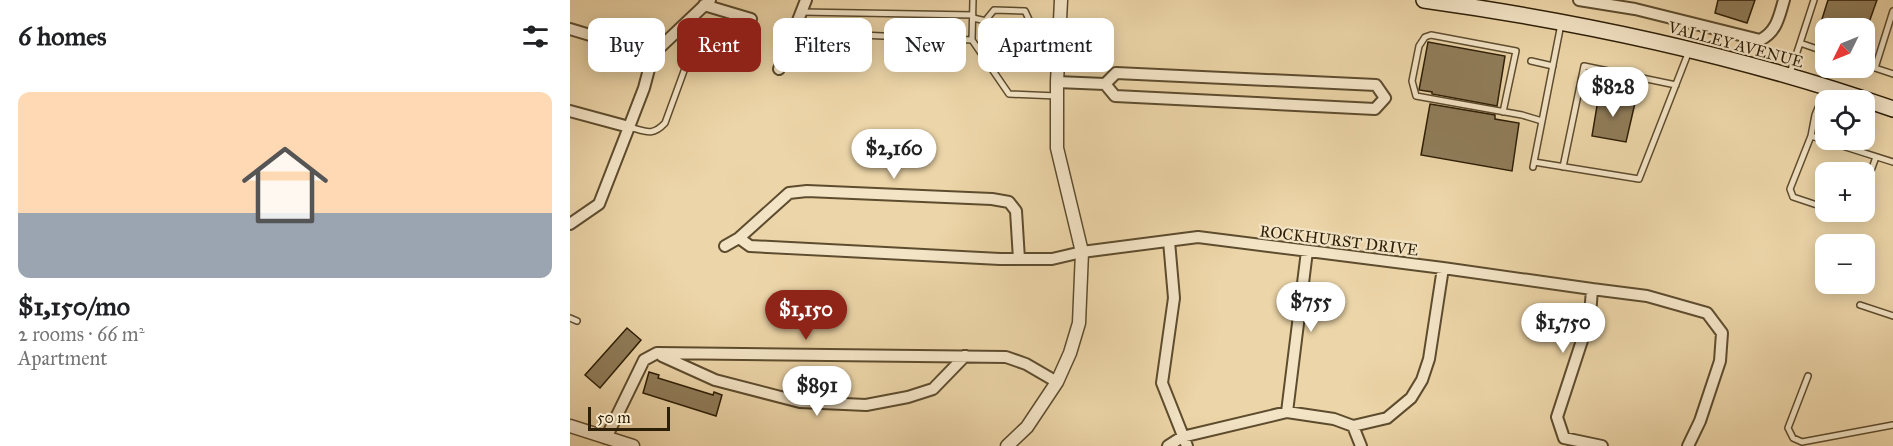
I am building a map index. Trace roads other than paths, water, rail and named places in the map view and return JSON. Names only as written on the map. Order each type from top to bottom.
[{"type":"main road","name":"VALLEY AVENUE","points":[[1424,0],[1497,10],[1646,38],[1827,87],[1893,110]]},
{"type":"street","points":[[799,18],[806,0]]},
{"type":"street","points":[[1060,18],[1061,0]]},
{"type":"street","points":[[1579,0],[1635,9],[1760,40],[1769,35],[1777,23],[1784,0]]},
{"type":"street","points":[[691,18],[707,3],[748,18]]},
{"type":"street","points":[[570,29],[588,34]]},
{"type":"street","points":[[665,42],[677,31]]},
{"type":"street","points":[[570,224],[599,204],[644,88],[648,72]]},
{"type":"street","points":[[1006,446],[1027,427],[1057,382],[1070,353],[1079,323],[1082,252],[1057,148],[1058,72]]},
{"type":"street","points":[[1057,82],[1105,84],[1116,73],[1377,84],[1385,98],[1375,109],[1225,102],[1115,96],[1105,84]]},
{"type":"street","points":[[570,111],[629,127]]},
{"type":"street","points":[[724,246],[739,238],[789,193],[807,191],[992,199],[1009,202],[1016,211],[1019,259]]},
{"type":"street","name":"ROCKHURST DRIVE","points":[[739,238],[750,246],[1053,259],[1082,252],[1197,237],[1647,296],[1707,313],[1722,333],[1720,361],[1700,421],[1688,446]]},
{"type":"street","points":[[1169,241],[1174,298],[1162,383],[1185,441]]},
{"type":"street","points":[[1287,412],[1307,251]]},
{"type":"street","points":[[1168,446],[1287,412],[1334,419],[1353,426],[1387,418],[1411,398],[1422,380],[1429,359],[1443,268]]},
{"type":"street","points":[[1592,289],[1590,316],[1557,417],[1564,438],[1602,446]]},
{"type":"street","points":[[604,442],[644,360],[657,353],[1006,357],[1026,363],[1057,382]]},
{"type":"street","points":[[657,353],[715,380],[800,402],[866,405],[908,397],[933,388],[965,356]]},
{"type":"street","points":[[570,426],[604,442],[633,446]]},
{"type":"street","points":[[1353,426],[1361,446]]},
{"type":"lane","points":[[973,0],[972,40],[1009,94],[1057,96]]},
{"type":"lane","points":[[1789,76],[1814,0]]},
{"type":"lane","points":[[987,18],[994,9],[1025,11],[1028,18]]},
{"type":"lane","points":[[1893,11],[1875,68],[1893,74]]},
{"type":"lane","points":[[801,12],[978,19]]},
{"type":"lane","points":[[1561,22],[1534,164],[1639,179],[1690,50]]},
{"type":"lane","points":[[1503,112],[1516,51],[1431,35],[1425,37],[1419,46],[1412,81],[1416,96],[1542,121]]},
{"type":"lane","points":[[872,36],[972,40]]},
{"type":"lane","points":[[1800,43],[1815,48]]},
{"type":"lane","points":[[1531,62],[1552,66]]},
{"type":"lane","points":[[1563,167],[1583,68],[1586,65],[1676,85]]},
{"type":"lane","points":[[629,127],[652,132],[658,131],[665,123],[684,72]]},
{"type":"lane","points":[[1815,204],[1793,196],[1790,189],[1827,87]]},
{"type":"lane","points":[[1810,136],[1893,162]]},
{"type":"lane","points":[[1874,162],[1876,157]]},
{"type":"lane","points":[[1860,305],[1893,316]]},
{"type":"lane","points":[[570,318],[577,321]]},
{"type":"lane","points":[[1808,376],[1788,428],[1793,438],[1802,442],[1893,425]]}]
